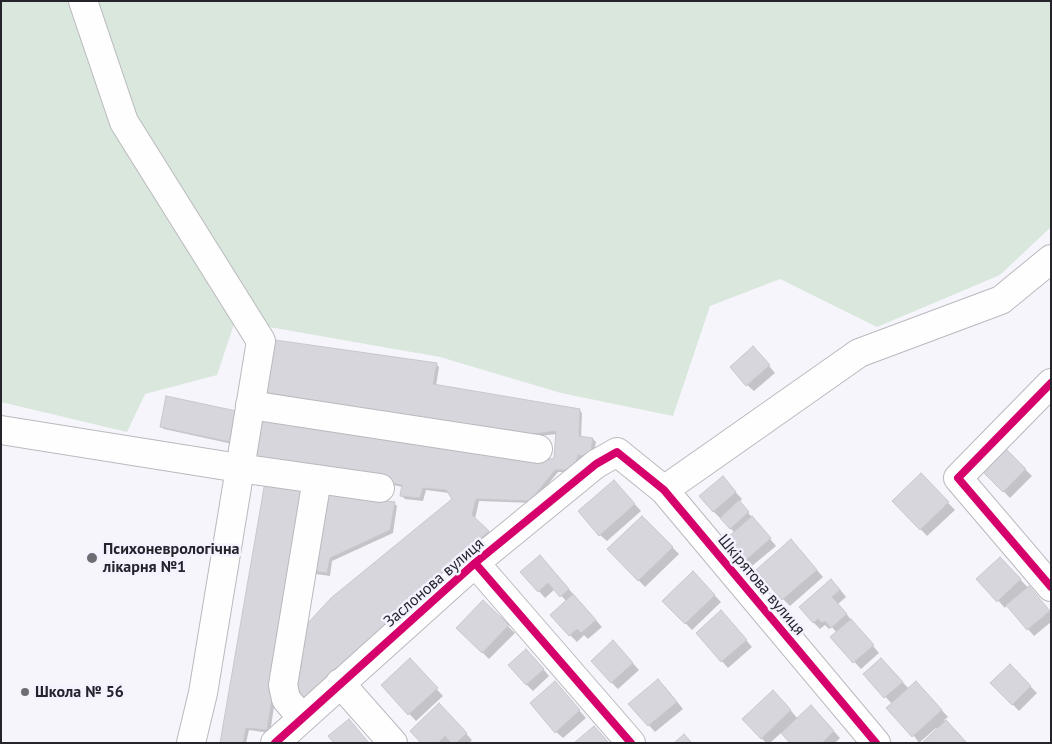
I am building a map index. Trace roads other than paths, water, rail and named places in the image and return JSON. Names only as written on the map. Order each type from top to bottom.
[{"type":"street","points":[[83,1],[124,122],[262,341],[239,468],[203,693],[192,743]]},
{"type":"street","points":[[664,490],[859,353],[1001,300],[1051,259]]},
{"type":"street","points":[[1051,383],[958,478],[1051,587]]},
{"type":"street","points":[[250,405],[538,449]]},
{"type":"street","points":[[1,430],[239,468],[380,488]]},
{"type":"street","name":"Шкірятова вулиця","points":[[617,452],[664,490],[876,743]]},
{"type":"street","name":"Заслонова вулиця","points":[[275,743],[475,563],[596,464],[617,452]]},
{"type":"street","points":[[302,718],[286,699],[283,685],[317,479]]},
{"type":"street","points":[[475,563],[631,743]]},
{"type":"street","points":[[340,683],[393,743]]},
{"type":"place","name":"Психоневрологічна лікарня №1","points":[[92,558]]},
{"type":"place","name":"Школа № 56","points":[[25,692]]}]
